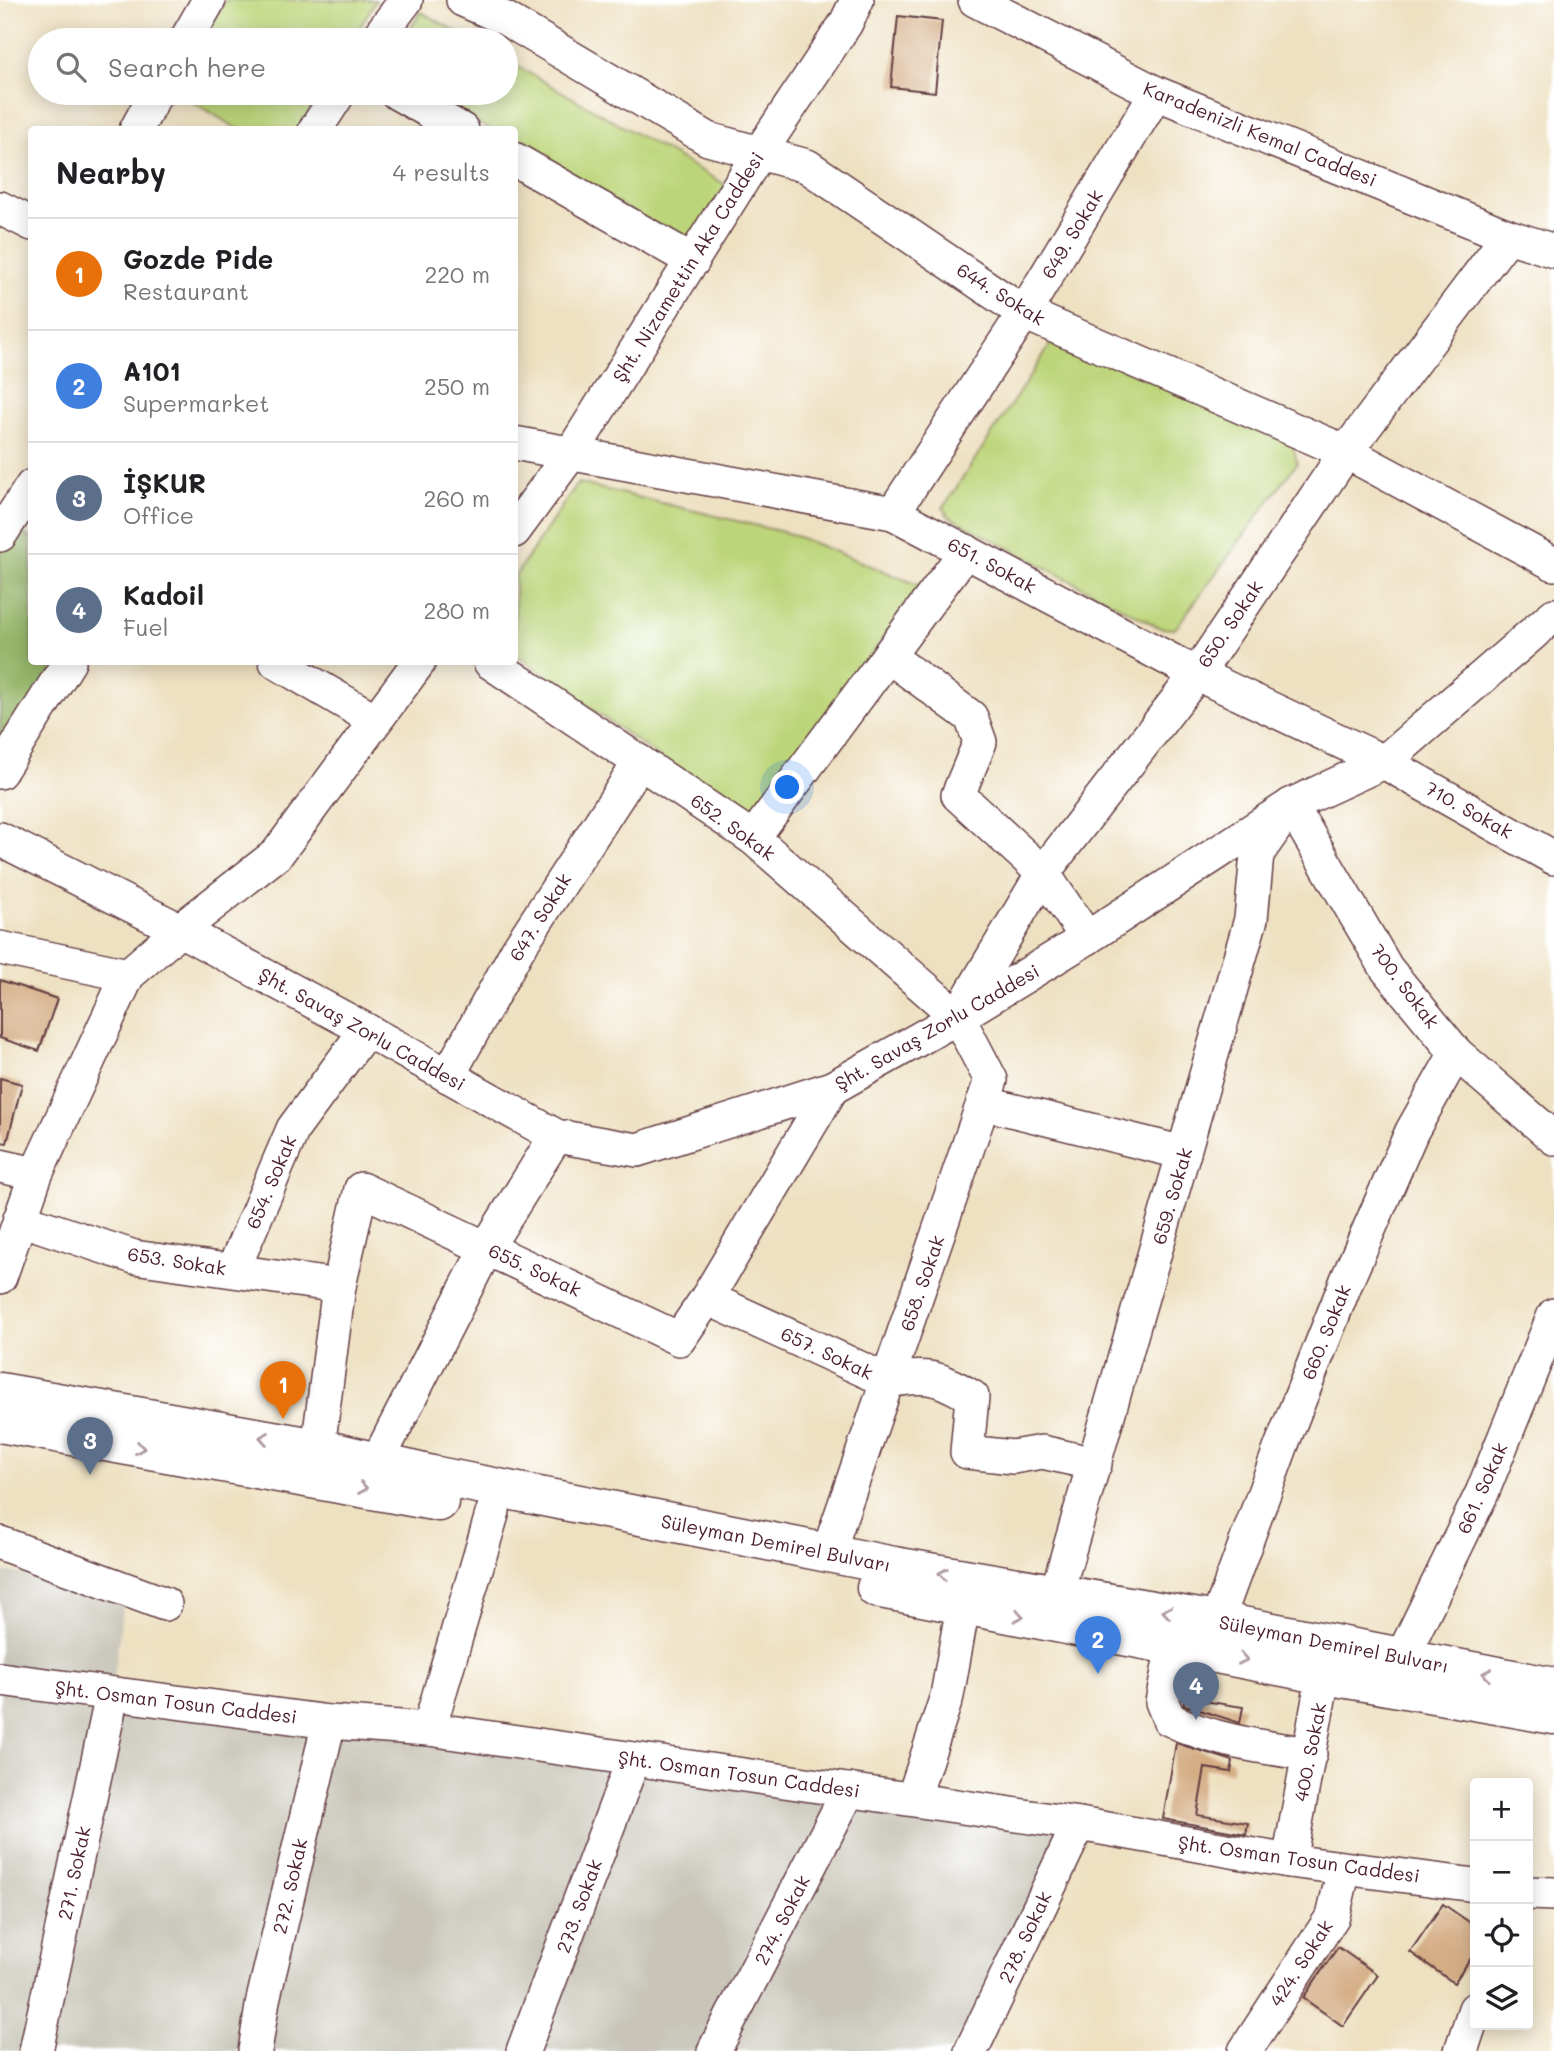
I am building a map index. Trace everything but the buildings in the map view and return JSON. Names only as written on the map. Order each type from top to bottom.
[{"type":"main road","name":"Süleyman Demirel Bulvarı","points":[[0,1392],[318,1448],[432,1475],[828,1553],[1217,1621],[1327,1659],[1554,1715]]},
{"type":"main road","name":"Süleyman Demirel Bulvarı","points":[[0,1423],[494,1511],[1173,1646],[1327,1659],[1402,1657],[1554,1687]]},
{"type":"street","points":[[193,28],[209,0]]},
{"type":"street","points":[[385,28],[406,0]]},
{"type":"street","name":"644. Sokak","points":[[463,0],[513,10],[708,139],[807,166],[1024,313],[1346,452],[1554,564]]},
{"type":"street","name":"Şht. Nizamettin Aka Caddesi","points":[[518,526],[572,452],[760,152],[846,23],[857,0]]},
{"type":"street","name":"Karadenizli Kemal Caddesi","points":[[975,0],[1156,93],[1507,236],[1554,251]]},
{"type":"street","name":"649. Sokak","points":[[893,513],[1024,313],[1156,93]]},
{"type":"street","points":[[138,126],[150,105]]},
{"type":"street","points":[[318,126],[331,105]]},
{"type":"street","points":[[418,105],[455,126]]},
{"type":"street","points":[[518,161],[693,261]]},
{"type":"street","points":[[0,208],[28,222]]},
{"type":"street","name":"650. Sokak","points":[[958,1017],[1043,873],[1197,674],[1346,452],[1507,236]]},
{"type":"street","name":"651. Sokak","points":[[518,444],[893,513],[1197,674],[1384,762]]},
{"type":"street","points":[[0,535],[21,494]]},
{"type":"street","points":[[753,838],[966,551]]},
{"type":"street","name":"Şht. Savaş Zorlu Caddesi","points":[[0,839],[180,930],[556,1136],[637,1150],[832,1088],[958,1017],[1087,938],[1291,805],[1384,762],[1554,615]]},
{"type":"street","points":[[888,656],[971,717],[980,742],[958,795],[1043,873],[1087,938]]},
{"type":"street","points":[[0,772],[67,665]]},
{"type":"street","points":[[281,665],[375,720]]},
{"type":"street","points":[[0,1277],[36,1174],[128,975],[180,930],[277,854],[417,665]]},
{"type":"street","name":"652. Sokak","points":[[494,665],[753,838],[958,1017]]},
{"type":"street","name":"647. Sokak","points":[[448,1076],[518,949],[640,762]]},
{"type":"street","name":"710. Sokak","points":[[1384,762],[1554,858]]},
{"type":"street","name":"700. Sokak","points":[[1291,805],[1387,969],[1456,1052],[1554,1138]]},
{"type":"street","name":"659. Sokak","points":[[1057,1592],[1251,919],[1257,854],[1291,805]]},
{"type":"street","points":[[0,948],[128,975]]},
{"type":"street","name":"658. Sokak","points":[[828,1553],[990,1080],[958,1017]]},
{"type":"street","name":"654. Sokak","points":[[233,1270],[293,1129],[366,1030]]},
{"type":"street","name":"660. Sokak","points":[[1217,1621],[1282,1444],[1347,1280],[1412,1131],[1456,1052]]},
{"type":"street","name":"655. Sokak","points":[[318,1448],[339,1286],[361,1189],[679,1339],[708,1298],[832,1088]]},
{"type":"street","points":[[983,1103],[1184,1153]]},
{"type":"street","points":[[377,1462],[487,1247],[556,1136]]},
{"type":"street","points":[[0,1166],[36,1174]]},
{"type":"street","name":"653. Sokak","points":[[20,1219],[134,1257],[339,1286]]},
{"type":"street","name":"657. Sokak","points":[[708,1298],[888,1381],[920,1375],[950,1384],[972,1397],[967,1452],[1013,1457],[1042,1452],[1095,1464]]},
{"type":"street","name":"661. Sokak","points":[[1402,1657],[1482,1493],[1554,1315]]},
{"type":"street","points":[[429,1729],[494,1511]]},
{"type":"street","points":[[0,1543],[165,1604]]},
{"type":"street","points":[[913,1799],[947,1696],[963,1606]]},
{"type":"street","points":[[1173,1646],[1162,1702],[1170,1719],[1191,1730],[1256,1746],[1310,1754]]},
{"type":"street","name":"400. Sokak","points":[[1289,1861],[1327,1659]]},
{"type":"street","name":"Şht. Osman Tosun Caddesi","points":[[0,1679],[329,1722],[429,1729],[1079,1824],[1289,1861],[1470,1884]]},
{"type":"street","name":"271. Sokak","points":[[36,2051],[112,1695]]},
{"type":"street","name":"272. Sokak","points":[[255,2051],[263,2000],[329,1722]]},
{"type":"street","name":"273. Sokak","points":[[523,2051],[633,1760]]},
{"type":"street","name":"274. Sokak","points":[[714,2051],[849,1790]]},
{"type":"street","name":"278. Sokak","points":[[971,2051],[1079,1824]]},
{"type":"street","name":"424. Sokak","points":[[1245,2051],[1333,1916],[1344,1869]]},
{"type":"street","points":[[1533,1892],[1554,1894]]},
{"type":"street","points":[[1461,2051],[1470,2024]]},
{"type":"shaded area","points":[[0,1571],[125,1589],[112,1694],[1079,1824],[950,2051],[0,2051]]},
{"type":"green space","points":[[226,0],[376,0],[359,28],[209,28]]},
{"type":"green space","points":[[421,12],[450,28],[411,28]]},
{"type":"green space","points":[[518,67],[726,185],[688,244],[518,146],[518,126],[484,126],[446,105],[518,105]]},
{"type":"green space","points":[[198,105],[313,105],[300,126],[233,126]]},
{"type":"green space","points":[[1064,342],[1293,444],[1297,463],[1175,629],[1160,628],[948,516],[943,508],[1051,344]]},
{"type":"green space","points":[[578,483],[791,534],[921,586],[751,823],[518,656],[518,572]]},
{"type":"green space","points":[[15,528],[28,536],[28,665],[55,665],[0,753],[0,553]]},
{"type":"place","name":"Gozde Pide","points":[[283,1419]]},
{"type":"place","name":"İŞKUR","points":[[90,1475]]},
{"type":"place","name":"A101","points":[[1098,1674]]},
{"type":"place","name":"Kadoil","points":[[1196,1720]]}]
